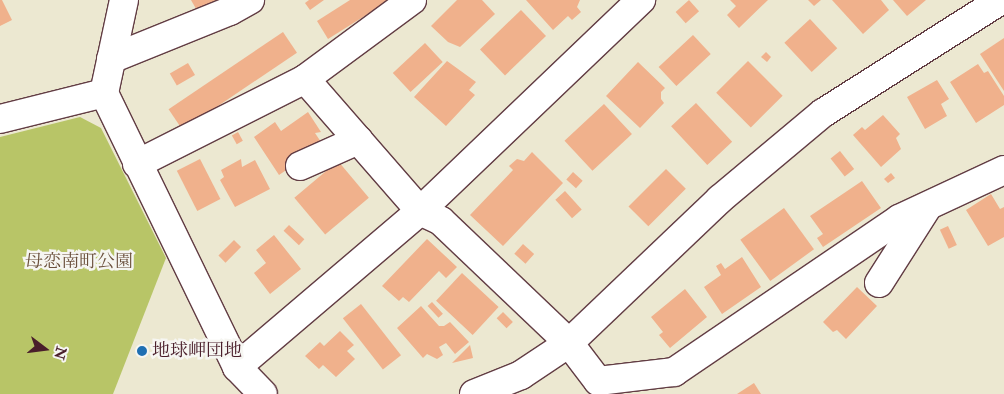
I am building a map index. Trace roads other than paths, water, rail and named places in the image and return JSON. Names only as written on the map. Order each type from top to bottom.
[{"type":"street","points":[[124,0],[104,93],[237,367],[263,394]]},
{"type":"street","points":[[111,59],[230,11],[250,0]]},
{"type":"street","points":[[137,164],[305,79],[412,0]]},
{"type":"street","points":[[237,367],[420,211],[641,0]]},
{"type":"street","points":[[478,393],[521,376],[569,343],[720,198],[823,113],[1001,0]]},
{"type":"street","points":[[305,79],[420,211],[441,221],[569,343],[598,380],[674,372],[899,219],[1004,170]]},
{"type":"street","points":[[0,119],[104,93]]},
{"type":"street","points":[[300,166],[358,140]]},
{"type":"street","points":[[879,283],[928,206]]},
{"type":"place","name":"地球岬団地","points":[[142,351]]},
{"type":"park label","name":"母恋南町公園","points":[[79,262]]}]
